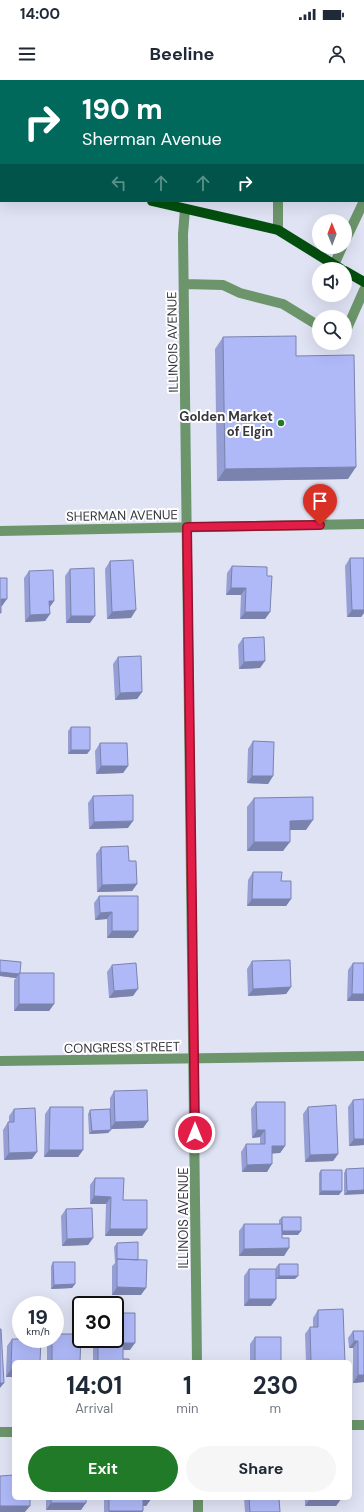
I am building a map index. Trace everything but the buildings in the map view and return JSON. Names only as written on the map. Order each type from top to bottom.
[{"type":"main road","points":[[166,203],[185,209],[278,230],[329,262]]},
{"type":"main road","points":[[352,276],[364,282]]},
{"type":"street","points":[[278,202],[278,230]]},
{"type":"street","points":[[352,226],[364,202]]},
{"type":"street","name":"ILLINOIS AVENUE","points":[[185,209],[184,284],[195,1060],[197,1360]]},
{"type":"street","points":[[184,284],[223,285],[240,293],[283,304],[312,322]]},
{"type":"street","points":[[352,317],[364,290]]},
{"type":"street","name":"SHERMAN AVENUE","points":[[0,531],[364,524]]},
{"type":"street","name":"CONGRESS STREET","points":[[0,1061],[195,1060],[364,1056]]},
{"type":"street","points":[[352,1425],[364,1425]]},
{"type":"street","points":[[0,1432],[12,1432]]},
{"type":"street","points":[[198,1500],[198,1512]]},
{"type":"place","name":"Golden Market of Elgin","points":[[281,423]]},
{"type":"route","points":[[195,1133],[187,527],[320,525]]}]
